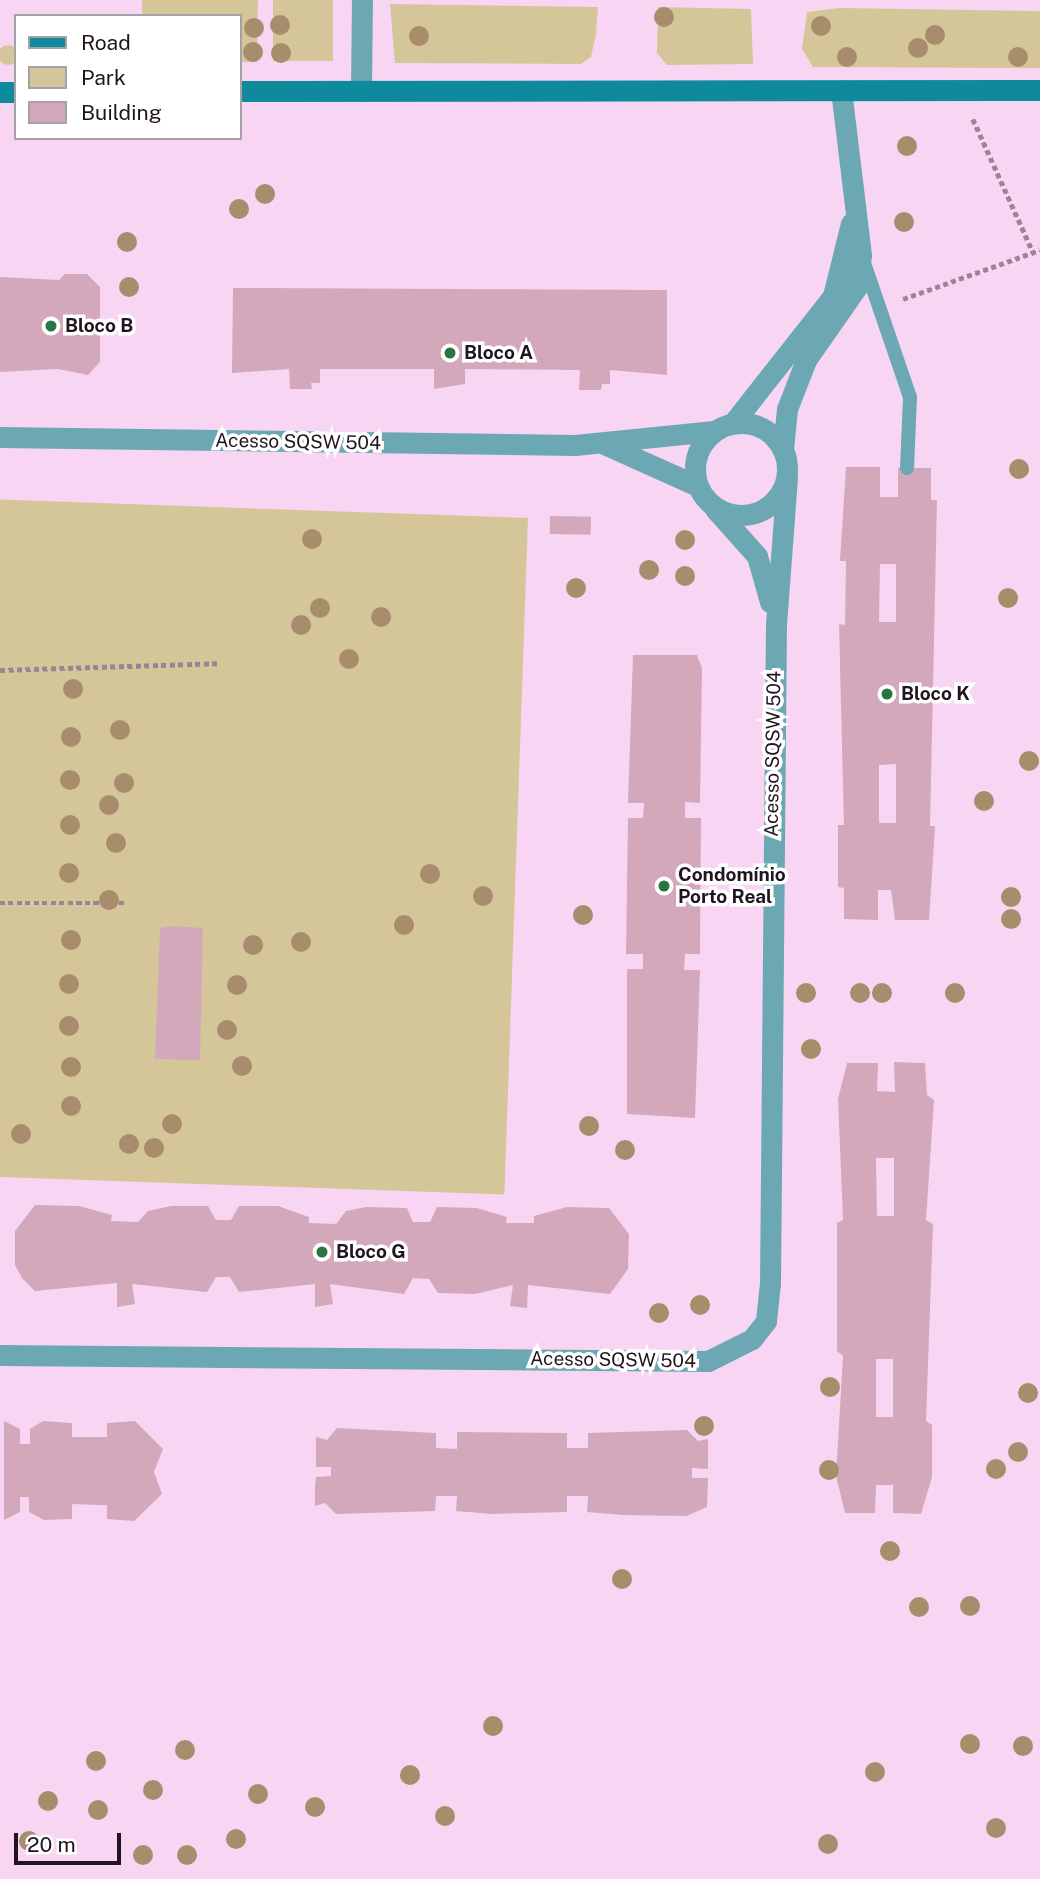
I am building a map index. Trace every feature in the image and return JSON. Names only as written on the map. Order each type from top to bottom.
[{"type":"street","points":[[361,91],[362,0]]},
{"type":"street","points":[[841,90],[852,218],[861,255],[857,287],[806,360],[787,409],[783,449],[787,478],[782,493],[759,513],[732,515],[713,506],[698,486],[698,452],[724,427],[834,296],[852,218]]},
{"type":"street","points":[[242,91],[1040,90]]},
{"type":"street","points":[[724,427],[762,427],[783,449]]},
{"type":"street","name":"Acesso SQSW 504","points":[[0,437],[595,441],[724,427]]},
{"type":"street","name":"Acesso SQSW 504","points":[[595,441],[627,450],[698,486]]},
{"type":"street","name":"Acesso SQSW 504","points":[[0,1355],[708,1361],[752,1339],[766,1321],[770,1284],[776,624],[787,478]]},
{"type":"street","name":"Acesso SQSW 504","points":[[713,506],[757,556],[776,624]]},
{"type":"lane","points":[[861,255],[882,306],[910,397],[907,468]]},
{"type":"path","points":[[972,114],[1033,252]]},
{"type":"path","points":[[882,306],[1040,250]]},
{"type":"path","points":[[0,670],[217,663]]},
{"type":"path","points":[[0,903],[124,903]]},
{"type":"green space","points":[[142,0],[258,0],[257,62],[242,62],[242,14],[142,14]]},
{"type":"green space","points":[[273,0],[333,0],[333,61],[273,61]]},
{"type":"green space","points":[[390,4],[598,7],[596,34],[591,57],[581,64],[395,63]]},
{"type":"green space","points":[[658,7],[751,9],[753,64],[667,65],[657,53]]},
{"type":"green space","points":[[840,8],[1040,11],[1040,68],[813,67],[802,49],[807,12]]},
{"type":"green space","points":[[4,46],[12,46],[14,63],[4,64],[-1,59],[-1,51]]},
{"type":"green space","points":[[0,500],[528,518],[504,1195],[0,1177]]},
{"type":"building","name":"Bloco B","points":[[65,274],[87,274],[100,287],[100,362],[88,375],[58,369],[0,372],[0,277],[59,280]]},
{"type":"building","name":"Bloco A","points":[[233,288],[667,290],[667,375],[610,370],[610,384],[602,384],[601,390],[579,390],[580,370],[465,369],[465,384],[434,389],[434,369],[320,369],[320,383],[311,383],[312,389],[290,389],[289,369],[232,373]]},
{"type":"building","name":"Bloco K","points":[[846,467],[880,467],[880,497],[898,497],[898,468],[931,468],[931,500],[937,500],[930,826],[935,826],[929,920],[895,920],[891,890],[878,890],[878,920],[844,919],[844,888],[838,887],[838,825],[844,825],[839,624],[845,625],[846,561],[840,561]],"holes":[[[880,564],[896,564],[896,622],[879,622]],[[896,764],[896,823],[879,823],[879,765]]]},
{"type":"building","points":[[550,516],[591,517],[591,535],[550,534]]},
{"type":"building","name":"Condomínio Porto Real","points":[[633,655],[697,655],[702,668],[700,803],[685,802],[685,818],[701,818],[700,954],[685,954],[684,970],[700,970],[695,1118],[627,1114],[627,969],[643,969],[643,954],[626,954],[628,818],[643,818],[644,803],[628,803]]},
{"type":"building","points":[[160,928],[203,928],[200,1060],[155,1059]]},
{"type":"building","points":[[894,1062],[925,1063],[927,1095],[934,1100],[926,1220],[933,1224],[926,1421],[932,1425],[932,1477],[921,1514],[893,1513],[893,1485],[876,1485],[875,1513],[845,1513],[836,1476],[843,1356],[837,1351],[837,1223],[843,1220],[838,1099],[847,1063],[878,1063],[877,1091],[895,1092]],"holes":[[[876,1158],[894,1158],[894,1216],[877,1216]],[[876,1359],[893,1359],[893,1417],[876,1417]]]},
{"type":"building","name":"Bloco G","points":[[35,1205],[79,1206],[112,1215],[111,1221],[138,1222],[148,1211],[171,1206],[208,1206],[216,1220],[231,1220],[239,1206],[278,1206],[309,1217],[309,1223],[336,1224],[346,1211],[366,1207],[407,1208],[413,1222],[430,1222],[437,1207],[477,1208],[507,1217],[506,1223],[534,1223],[534,1216],[567,1207],[609,1208],[629,1234],[628,1269],[610,1294],[528,1285],[527,1308],[510,1306],[513,1285],[475,1294],[438,1293],[429,1279],[413,1278],[404,1294],[330,1284],[333,1304],[315,1307],[315,1284],[239,1292],[230,1277],[216,1277],[207,1292],[132,1284],[135,1304],[117,1307],[117,1283],[35,1291],[22,1278],[15,1265],[15,1231]]},
{"type":"building","points":[[4,1421],[20,1429],[20,1444],[30,1444],[30,1429],[43,1421],[72,1423],[72,1437],[107,1437],[107,1423],[135,1421],[163,1449],[154,1472],[162,1494],[134,1521],[107,1519],[107,1505],[72,1504],[72,1519],[44,1520],[29,1512],[29,1497],[20,1497],[20,1512],[4,1520]]},
{"type":"building","points":[[337,1428],[436,1433],[436,1448],[457,1449],[457,1432],[567,1433],[567,1448],[588,1448],[588,1433],[687,1430],[698,1441],[708,1439],[708,1469],[692,1468],[692,1478],[708,1478],[707,1507],[686,1516],[623,1515],[587,1512],[588,1496],[567,1496],[567,1512],[492,1514],[456,1511],[457,1496],[436,1496],[435,1511],[336,1514],[325,1503],[315,1506],[315,1486],[316,1477],[331,1476],[331,1467],[316,1467],[316,1437],[327,1440]]},
{"type":"place","name":"Bloco B","points":[[51,326]]},
{"type":"place","name":"Bloco A","points":[[450,353]]},
{"type":"place","name":"Bloco K","points":[[887,694]]},
{"type":"place","name":"Condomínio Porto Real","points":[[664,886]]},
{"type":"place","name":"Bloco G","points":[[322,1252]]}]
